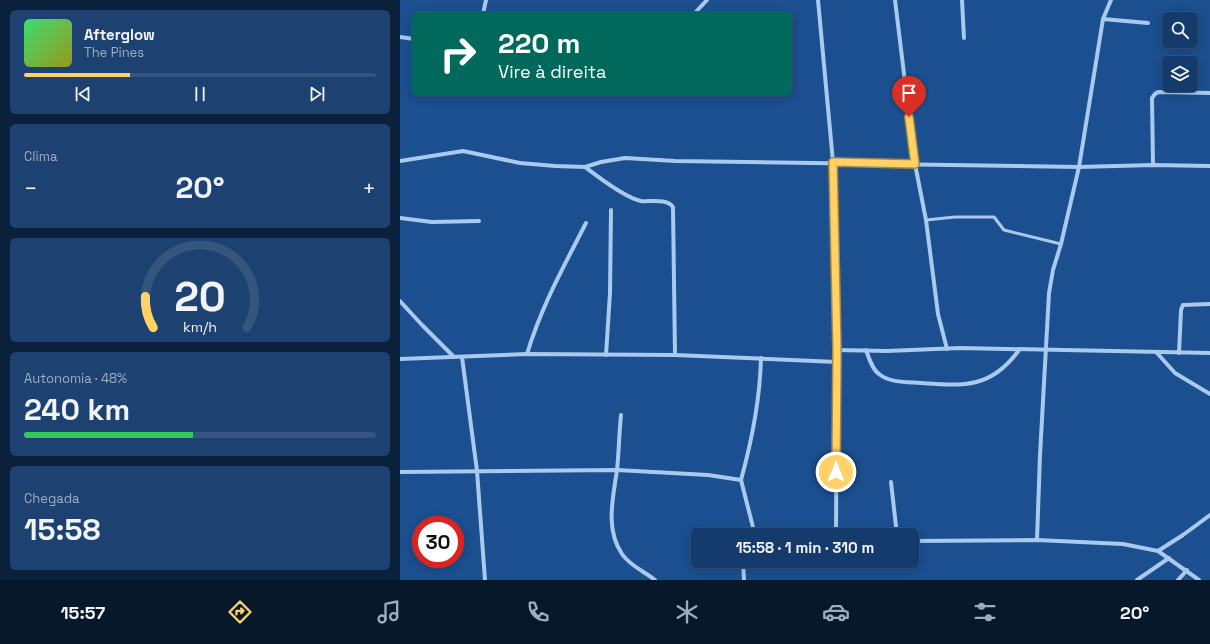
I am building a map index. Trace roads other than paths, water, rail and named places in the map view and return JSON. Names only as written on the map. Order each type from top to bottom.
[{"type":"street","points":[[483,12],[486,0]]},
{"type":"street","points":[[696,12],[707,0]]},
{"type":"street","points":[[818,0],[833,162],[837,350],[836,528]]},
{"type":"street","points":[[895,0],[915,164],[926,220],[938,314],[947,349]]},
{"type":"street","points":[[962,0],[964,38]]},
{"type":"street","points":[[1037,540],[1049,293],[1053,270],[1061,244],[1079,167],[1103,19],[1111,0]]},
{"type":"street","points":[[1103,19],[1148,23]]},
{"type":"street","points":[[400,37],[412,39]]},
{"type":"street","points":[[1153,165],[1152,98],[1155,94],[1158,92],[1210,93]]},
{"type":"street","points":[[400,161],[430,157],[453,151],[462,151],[520,163],[585,167],[601,162],[625,158],[675,161],[833,162],[1079,167],[1153,165],[1210,166]]},
{"type":"street","points":[[585,167],[604,181],[634,199],[640,201],[668,203],[673,207],[675,355]]},
{"type":"street","points":[[606,355],[610,285],[611,210]]},
{"type":"street","points":[[400,218],[432,222],[479,220]]},
{"type":"street","points":[[527,354],[541,312],[586,223]]},
{"type":"street","points":[[400,301],[454,357]]},
{"type":"street","points":[[1179,353],[1181,310],[1183,304],[1210,304]]},
{"type":"street","points":[[837,350],[947,349],[1210,353]]},
{"type":"street","points":[[866,350],[877,373],[885,378],[902,382],[950,386],[975,383],[983,380],[1006,367],[1019,350]]},
{"type":"street","points":[[1157,353],[1175,372],[1210,394]]},
{"type":"street","points":[[400,359],[527,354],[675,355],[837,362]]},
{"type":"street","points":[[462,357],[477,471],[485,580]]},
{"type":"street","points":[[753,528],[741,480],[750,448],[756,415],[760,384],[761,358]]},
{"type":"street","points":[[621,416],[617,470],[612,500],[612,527],[615,541],[622,554],[635,567],[655,580]]},
{"type":"street","points":[[400,472],[617,470],[700,474],[741,480]]},
{"type":"street","points":[[891,482],[896,528]]},
{"type":"street","points":[[1158,551],[1210,515]]},
{"type":"street","points":[[919,541],[1037,540],[1123,544],[1158,551],[1187,570],[1199,580]]},
{"type":"street","points":[[1137,580],[1169,558]]},
{"type":"street","points":[[743,568],[744,580]]},
{"type":"street","points":[[1178,580],[1187,570]]},
{"type":"lane","points":[[926,220],[956,217],[994,217],[1004,230],[1061,244]]}]
